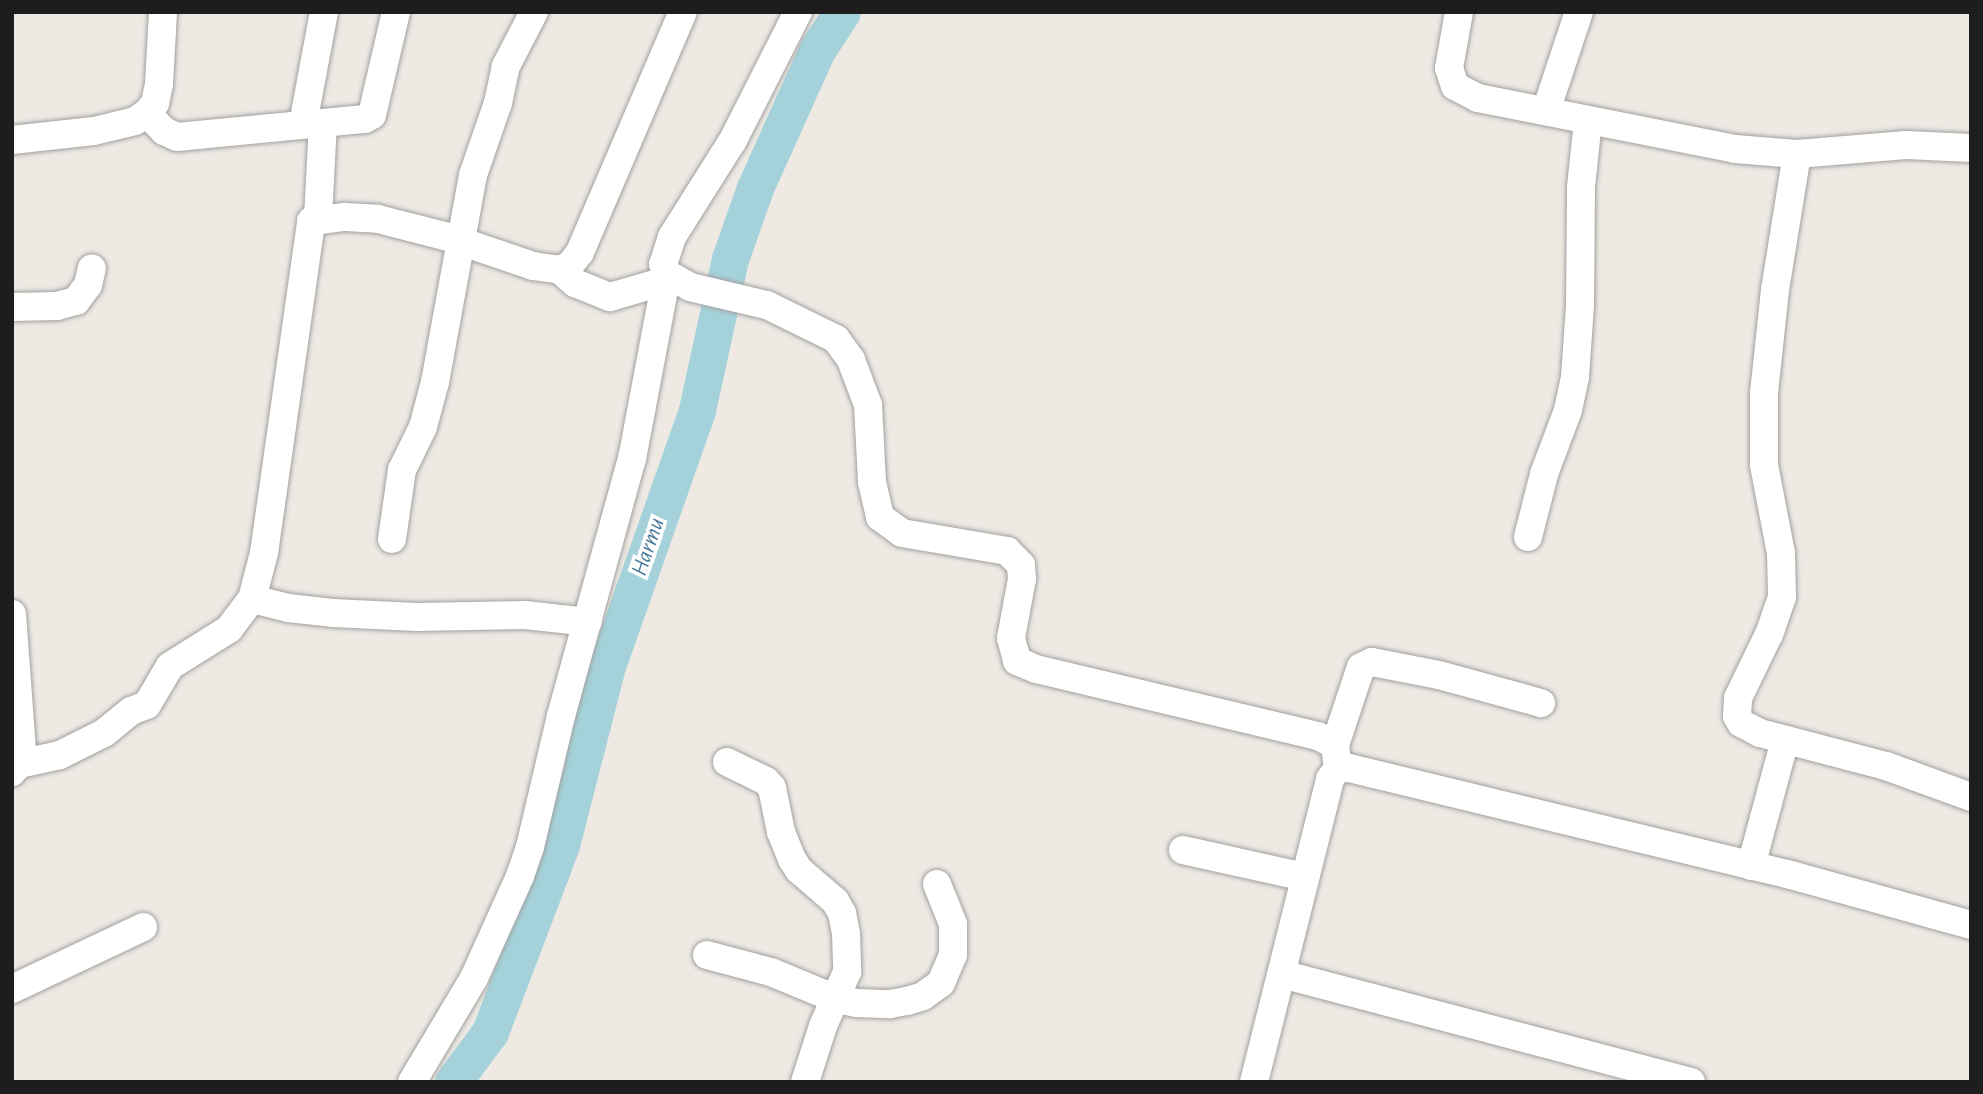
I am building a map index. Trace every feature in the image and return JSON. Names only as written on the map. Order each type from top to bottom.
[{"type":"street","points":[[12,140],[94,131],[135,121],[147,113],[155,103],[159,84],[163,12]]},
{"type":"street","points":[[318,218],[313,124],[324,12]]},
{"type":"street","points":[[147,113],[164,131],[177,137],[365,119],[372,115],[396,12]]},
{"type":"street","points":[[392,539],[402,470],[423,427],[435,382],[473,175],[498,103],[506,66],[534,12]]},
{"type":"street","points":[[559,270],[570,265],[580,252],[683,12]]},
{"type":"street","points":[[412,1082],[474,978],[520,876],[638,436],[674,281],[663,264],[672,237],[733,140],[762,77],[798,12]]},
{"type":"street","points":[[1460,12],[1449,68],[1455,86],[1478,98],[1735,149],[1797,154],[1897,145],[1971,148]]},
{"type":"street","points":[[1546,111],[1580,12]]},
{"type":"street","points":[[1528,537],[1544,474],[1568,410],[1575,377],[1580,305],[1581,187],[1588,120]]},
{"type":"street","points":[[1797,154],[1775,289],[1765,393],[1764,465],[1781,553],[1782,597],[1779,612],[1736,708],[1741,723],[1785,740],[1886,766],[1971,797]]},
{"type":"street","points":[[12,614],[22,736],[15,768],[60,755],[104,733],[131,710],[147,705],[170,666],[229,629],[252,599],[264,553],[308,228],[311,221],[318,218],[378,219],[459,241],[515,261],[559,270],[575,283],[610,297],[674,281],[767,305],[836,340],[851,360],[868,405],[872,482],[880,517],[902,533],[1007,551],[1021,565],[1022,579],[1011,638],[1017,661],[1036,669],[1318,736],[1349,768],[1751,866],[1971,925]]},
{"type":"street","points":[[12,307],[57,306],[76,301],[88,285],[92,268]]},
{"type":"street","points":[[252,599],[288,608],[332,613],[416,617],[525,615],[588,622]]},
{"type":"street","points":[[1254,1082],[1361,667],[1372,663],[1439,675],[1541,702]]},
{"type":"street","points":[[1751,866],[1785,740]]},
{"type":"street","points":[[727,762],[766,781],[772,788],[781,832],[792,859],[799,870],[835,901],[842,913],[846,934],[847,972],[805,1082]]},
{"type":"street","points":[[1183,850],[1305,877]]},
{"type":"street","points":[[707,956],[771,972],[836,999],[856,1003],[890,1004],[923,996],[941,983],[953,956],[953,924],[937,884]]},
{"type":"street","points":[[12,989],[143,927]]},
{"type":"street","points":[[1283,974],[1691,1082]]},
{"type":"waterway","name":"Harmu","points":[[453,1082],[490,1032],[561,845],[607,666],[697,410],[730,259],[755,188],[817,50],[842,12]]}]
